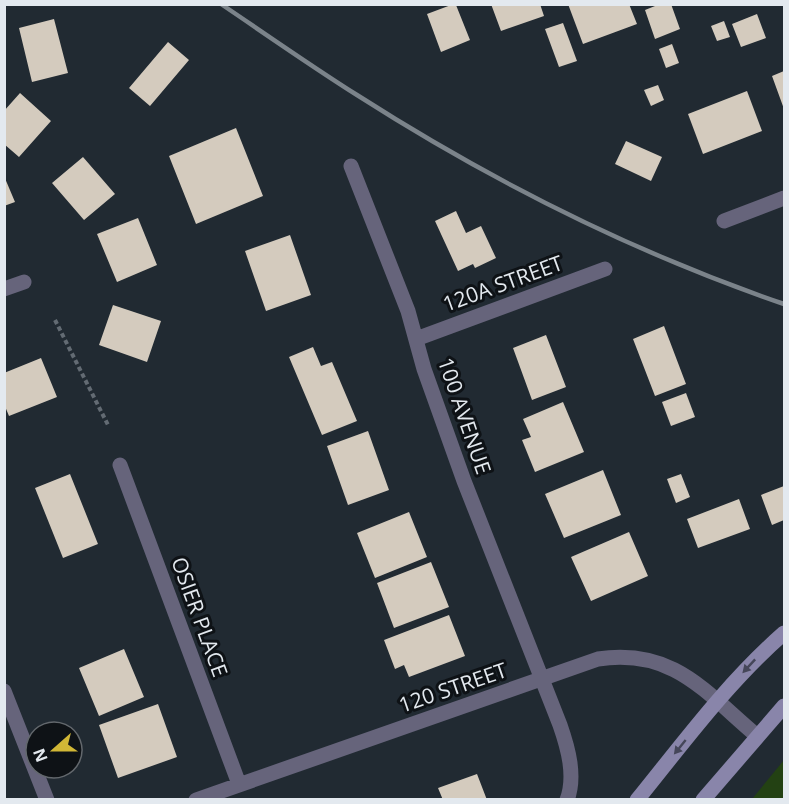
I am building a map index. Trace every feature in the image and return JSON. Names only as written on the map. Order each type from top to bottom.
[{"type":"main road","points":[[637,800],[717,701],[784,633]]},
{"type":"main road","points":[[703,800],[756,735],[784,706]]},
{"type":"street","name":"100 AVENUE","points":[[351,166],[408,311],[424,369],[464,481],[568,749],[571,774],[567,800]]},
{"type":"street","points":[[724,221],[784,198]]},
{"type":"street","name":"120A STREET","points":[[416,339],[605,269]]},
{"type":"street","points":[[4,289],[24,282]]},
{"type":"street","name":"OSIER PLACE","points":[[120,465],[239,784]]},
{"type":"street","name":"120 STREET","points":[[196,800],[598,659],[622,656],[641,657],[660,662],[684,674],[756,735]]},
{"type":"street","points":[[4,691],[47,800]]},
{"type":"path","points":[[55,320],[109,427]]},
{"type":"green space","points":[[784,760],[784,799],[752,799]]},
{"type":"building","points":[[491,4],[540,4],[544,16],[501,31]]},
{"type":"building","points":[[568,4],[629,4],[637,24],[583,44]]},
{"type":"building","points":[[660,4],[671,4],[680,29],[655,39],[645,10]]},
{"type":"building","points":[[456,5],[470,40],[441,52],[427,14]]},
{"type":"building","points":[[757,14],[766,38],[741,47],[732,24]]},
{"type":"building","points":[[54,19],[68,73],[32,82],[19,28]]},
{"type":"building","points":[[724,21],[730,37],[717,41],[711,26]]},
{"type":"building","points":[[563,23],[577,61],[559,67],[545,29]]},
{"type":"building","points":[[168,42],[189,60],[150,106],[129,88]]},
{"type":"building","points":[[672,44],[679,63],[666,68],[659,49]]},
{"type":"building","points":[[784,71],[784,109],[772,76]]},
{"type":"building","points":[[658,85],[664,100],[651,106],[644,90]]},
{"type":"building","points":[[747,91],[762,131],[703,154],[688,114]]},
{"type":"building","points":[[20,93],[51,121],[19,157],[4,144],[4,111]]},
{"type":"building","points":[[236,128],[263,196],[196,224],[169,156]]},
{"type":"building","points":[[626,141],[662,157],[651,181],[615,164]]},
{"type":"building","points":[[83,157],[115,194],[84,220],[52,183]]},
{"type":"building","points":[[4,176],[15,202],[4,206]]},
{"type":"building","points":[[456,211],[466,233],[481,226],[496,258],[475,268],[473,264],[458,271],[435,221]]},
{"type":"building","points":[[138,218],[157,265],[117,282],[97,234]]},
{"type":"building","points":[[290,235],[311,295],[266,311],[245,251]]},
{"type":"building","points":[[113,305],[161,321],[147,362],[99,345]]},
{"type":"building","points":[[664,326],[686,384],[655,396],[633,339]]},
{"type":"building","points":[[546,335],[566,387],[532,400],[513,348]]},
{"type":"building","points":[[313,347],[321,366],[332,362],[357,421],[322,435],[289,357]]},
{"type":"building","points":[[41,358],[57,397],[9,416],[4,404],[4,373]]},
{"type":"building","points":[[686,393],[695,417],[671,426],[662,402]]},
{"type":"building","points":[[563,402],[584,452],[535,472],[522,440],[531,437],[523,419]]},
{"type":"building","points":[[368,431],[389,490],[348,505],[327,446]]},
{"type":"building","points":[[603,470],[621,515],[564,538],[545,494]]},
{"type":"building","points":[[70,474],[98,544],[63,558],[35,488]]},
{"type":"building","points":[[681,474],[690,497],[676,503],[667,479]]},
{"type":"building","points":[[784,486],[784,520],[772,525],[761,495]]},
{"type":"building","points":[[739,499],[750,529],[698,548],[687,519]]},
{"type":"building","points":[[409,512],[427,557],[375,578],[357,533]]},
{"type":"building","points":[[629,532],[648,576],[591,601],[571,557]]},
{"type":"building","points":[[431,562],[449,607],[394,628],[377,583]]},
{"type":"building","points":[[449,615],[465,656],[409,677],[404,665],[395,669],[384,640]]},
{"type":"building","points":[[124,649],[144,697],[99,716],[79,668]]},
{"type":"building","points":[[158,704],[177,757],[118,778],[99,725]]},
{"type":"building","points":[[477,774],[487,800],[443,800],[438,788]]},
{"type":"railway","points":[[221,4],[357,95],[511,185],[618,238],[673,262],[784,304]]}]
